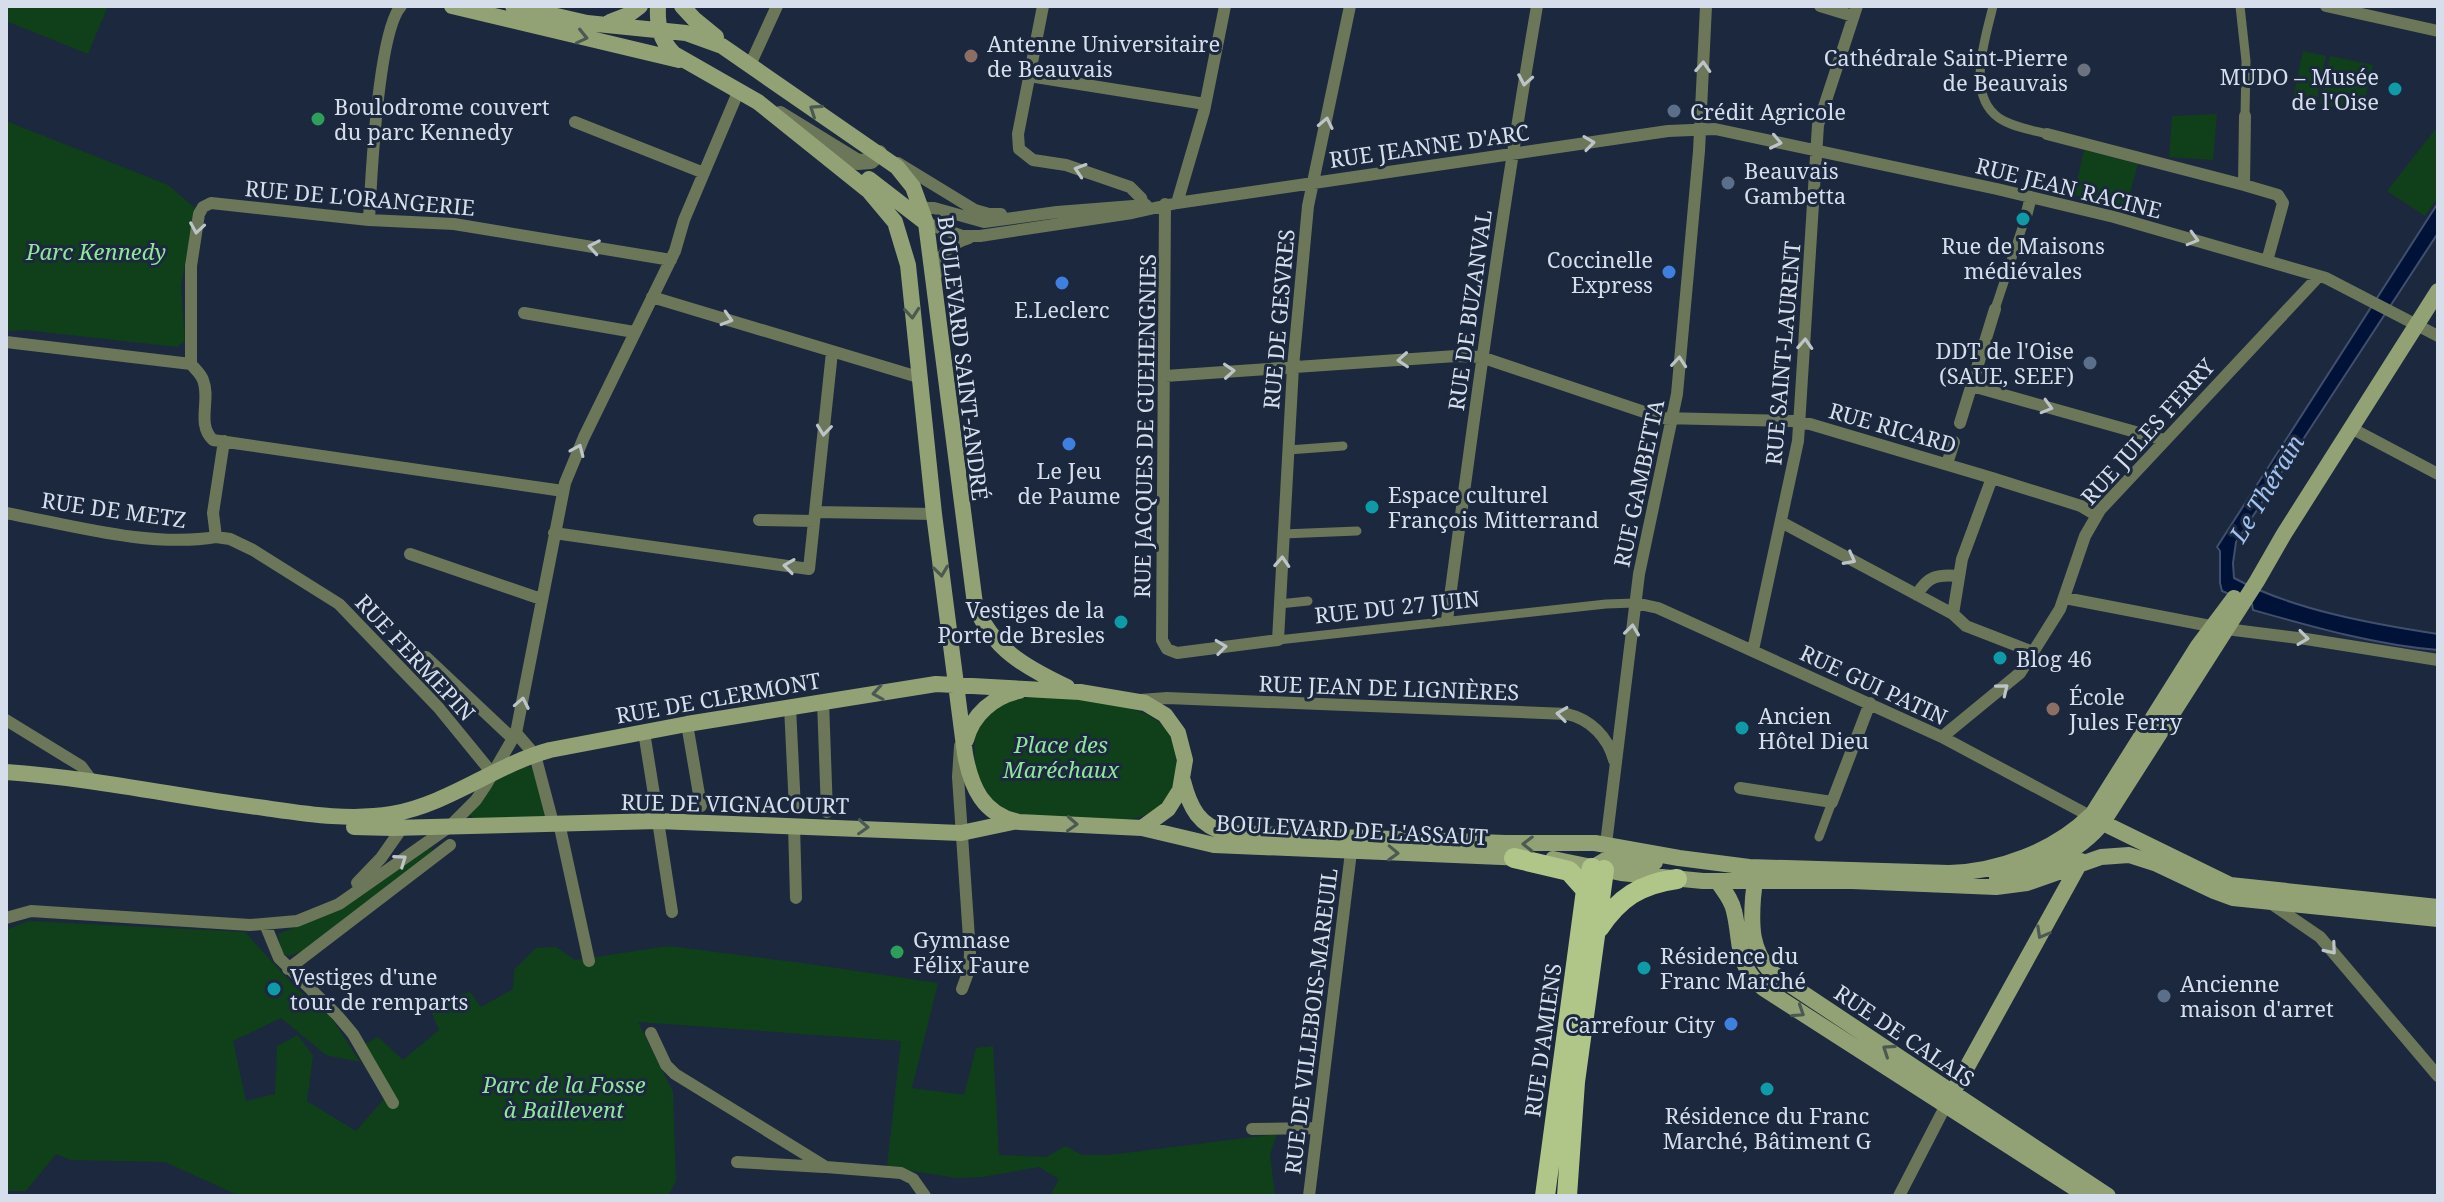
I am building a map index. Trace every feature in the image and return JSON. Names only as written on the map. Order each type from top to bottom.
[{"type":"main road","points":[[452,6],[688,63]]},
{"type":"main road","name":"BOULEVARD SAINT-ANDRÉ","points":[[513,6],[600,25],[659,29],[704,37],[734,54],[902,172],[920,214],[935,298],[971,585],[981,619],[997,642],[1023,665],[1080,692]]},
{"type":"main road","points":[[600,25],[628,15],[640,6]]},
{"type":"main road","points":[[658,6],[659,29],[669,49],[688,63]]},
{"type":"main road","points":[[682,6],[734,54]]},
{"type":"main road","name":"BOULEVARD SAINT-ANDRÉ","points":[[688,63],[758,102],[875,197],[895,222],[908,265],[918,377],[956,684]]},
{"type":"main road","points":[[739,90],[750,65]]},
{"type":"main road","points":[[810,142],[920,214]]},
{"type":"main road","points":[[901,236],[903,222],[920,214]]},
{"type":"main road","points":[[1949,1099],[2080,865],[2085,826],[2096,819],[2218,628],[2284,534],[2438,291]]},
{"type":"main road","name":"BOULEVARD DE L'ASSAUT","points":[[956,684],[972,782],[983,803],[999,816],[1019,822],[1142,828],[1203,844],[1602,860]]},
{"type":"main road","name":"RUE DE CLERMONT","points":[[6,772],[92,781],[239,805],[369,817],[403,812],[438,799],[535,755],[644,732],[929,685],[1028,689]]},
{"type":"main road","points":[[965,754],[970,727],[983,710],[1003,696],[1028,689],[1080,692],[1136,701],[1165,715],[1178,733],[1185,752],[1183,781],[1168,809],[1142,828]]},
{"type":"main road","name":"BOULEVARD DE L'ASSAUT","points":[[1183,781],[1189,801],[1201,821],[1227,833],[1602,860]]},
{"type":"main road","points":[[402,828],[438,799]]},
{"type":"main road","name":"RUE DE CLERMONT","points":[[239,805],[309,824],[449,827]]},
{"type":"main road","name":"RUE DE VIGNACOURT","points":[[449,827],[556,823],[657,814],[794,817],[961,833],[1003,822],[1019,822]]},
{"type":"main road","points":[[1602,860],[1677,879],[1718,882],[1752,874],[1981,871],[2011,862],[2096,819],[2230,885],[2436,910]]},
{"type":"main road","points":[[1931,884],[1980,881],[2012,875],[2051,861],[2084,840]]},
{"type":"main road","points":[[1602,860],[1713,863],[1752,874],[2014,886],[2108,856],[2137,857],[2226,896],[2269,902],[2436,910]]},
{"type":"main road","points":[[1514,858],[1569,871],[1586,890]]},
{"type":"main road","name":"RUE D'AMIENS","points":[[1545,1196],[1586,890],[1602,860]]},
{"type":"main road","name":"RUE D'AMIENS","points":[[1567,1196],[1575,1082],[1596,932],[1602,860]]},
{"type":"main road","name":"RUE DE CALAIS","points":[[1752,874],[1753,940],[1771,972],[2087,1196]]},
{"type":"main road","points":[[1596,932],[1611,910],[1628,895],[1650,884],[1677,879]]},
{"type":"main road","name":"RUE DE CALAIS","points":[[1718,882],[1733,905],[1737,946],[1742,961],[1757,983],[2108,1196]]},
{"type":"street","points":[[387,6],[391,25]]},
{"type":"street","points":[[369,220],[374,139],[391,25],[401,6]]},
{"type":"street","points":[[750,65],[777,6]]},
{"type":"street","points":[[1043,6],[1017,140],[1019,149],[1028,158],[1066,165],[1125,184],[1135,190],[1144,208]]},
{"type":"street","name":"RUE JACQUES DE GUEHENGNIES","points":[[1165,647],[1161,630],[1171,204],[1205,104],[1225,6]]},
{"type":"street","name":"RUE DE GESVRES","points":[[1278,640],[1293,367],[1313,183],[1350,6]]},
{"type":"street","name":"RUE DE BUZANVAL","points":[[1447,620],[1481,357],[1537,6]]},
{"type":"street","name":"RUE GAMBETTA","points":[[1602,860],[1635,603],[1677,394],[1706,6]]},
{"type":"street","points":[[1820,6],[1855,11]]},
{"type":"street","points":[[1993,6],[1979,70],[1985,99],[1999,118],[2047,134],[2278,195],[2283,200],[2267,261]]},
{"type":"street","points":[[2240,6],[2246,61],[2244,185]]},
{"type":"street","points":[[2326,6],[2378,12],[2437,27]]},
{"type":"street","name":"RUE SAINT-LAURENT","points":[[1753,650],[1797,451],[1821,112],[1855,11]]},
{"type":"street","points":[[1029,76],[1205,104]]},
{"type":"street","points":[[6,918],[39,911],[285,923],[316,915],[339,904],[449,827],[468,808],[515,736],[563,491],[584,437],[671,260],[739,90]]},
{"type":"street","points":[[758,102],[812,131],[858,162],[871,161],[879,153],[982,213],[1048,213]]},
{"type":"street","points":[[575,122],[704,173]]},
{"type":"street","name":"RUE JEANNE D'ARC","points":[[920,214],[962,236],[980,236],[1144,208],[1699,129]]},
{"type":"street","name":"RUE JEAN RACINE","points":[[1699,129],[1723,130],[2114,217],[2319,276],[2438,336]]},
{"type":"street","points":[[1960,423],[2031,197]]},
{"type":"street","name":"RUE DE L'ORANGERIE","points":[[191,364],[191,266],[199,214],[203,207],[217,203],[369,220],[454,224],[671,260]]},
{"type":"street","name":"RUE JEANNE D'ARC","points":[[920,214],[934,208],[979,222],[1048,213],[1144,208]]},
{"type":"street","points":[[935,298],[937,270],[943,254],[957,243],[980,236]]},
{"type":"street","name":"RUE JULES FERRY","points":[[1942,737],[2012,682],[2033,652],[2065,598],[2085,536],[2096,515],[2319,276]]},
{"type":"street","points":[[652,297],[918,377]]},
{"type":"street","points":[[524,313],[634,332]]},
{"type":"street","points":[[6,342],[191,364],[204,384],[207,434],[213,440],[563,491]]},
{"type":"street","points":[[554,533],[809,569],[832,352]]},
{"type":"street","name":"RUE RICARD","points":[[1165,376],[1456,356],[1481,357],[1671,419],[1800,422],[1992,478],[2081,506],[2096,515]]},
{"type":"street","points":[[1972,386],[2164,440]]},
{"type":"street","points":[[2351,428],[2438,474]]},
{"type":"street","name":"RUE DE METZ","points":[[6,513],[143,536],[195,540],[216,537],[213,513],[224,441]]},
{"type":"street","points":[[1947,464],[1954,442]]},
{"type":"street","points":[[1288,450],[1343,446]]},
{"type":"street","points":[[1953,614],[1964,554],[1992,478]]},
{"type":"street","points":[[759,520],[934,514]]},
{"type":"street","points":[[1781,522],[1953,614],[1966,626],[2033,652]]},
{"type":"street","points":[[1283,534],[1357,531]]},
{"type":"street","name":"RUE FERMEPIN","points":[[216,537],[230,539],[253,550],[339,604],[438,707],[492,773]]},
{"type":"street","points":[[410,554],[541,599]]},
{"type":"street","points":[[1917,595],[1925,582],[1934,576],[1959,576]]},
{"type":"street","points":[[2065,598],[2218,628],[2438,660]]},
{"type":"street","points":[[1279,604],[1308,601]]},
{"type":"street","name":"RUE DU 27 JUIN","points":[[1165,647],[1177,653],[1447,620],[1635,603]]},
{"type":"street","name":"RUE GUI PATIN","points":[[1635,603],[1658,608],[1870,703],[1942,737],[2096,819]]},
{"type":"street","points":[[426,657],[535,755],[556,823],[589,961]]},
{"type":"street","name":"RUE JEAN DE LIGNIÈRES","points":[[1136,701],[1181,699],[1567,714],[1579,717],[1596,729],[1610,748],[1615,763]]},
{"type":"street","points":[[823,701],[827,812]]},
{"type":"street","points":[[1819,837],[1870,703]]},
{"type":"street","points":[[790,707],[796,898]]},
{"type":"street","points":[[6,720],[81,766],[92,781]]},
{"type":"street","points":[[687,724],[701,806]]},
{"type":"street","points":[[962,731],[958,777],[970,953],[969,970],[962,989]]},
{"type":"street","points":[[644,732],[672,912]]},
{"type":"street","points":[[1740,788],[1832,802]]},
{"type":"street","points":[[459,789],[468,808]]},
{"type":"street","points":[[285,923],[321,908],[348,891],[373,868],[402,828]]},
{"type":"street","points":[[288,969],[450,845]]},
{"type":"street","name":"RUE DE VILLEBOIS-MAREUIL","points":[[1309,1196],[1351,852]]},
{"type":"street","points":[[2269,902],[2317,933],[2438,1076]]},
{"type":"street","points":[[265,924],[279,958],[353,1034],[393,1103]]},
{"type":"street","points":[[651,1033],[666,1065],[675,1074],[826,1167]]},
{"type":"street","name":"RUE D'AMIENS","points":[[1557,1196],[1575,1082]]},
{"type":"street","points":[[1899,1196],[1949,1099]]},
{"type":"street","points":[[1252,1129],[1317,1128]]},
{"type":"street","points":[[737,1162],[901,1173],[913,1179],[925,1196]]},
{"type":"green space","points":[[6,6],[108,6],[88,54],[6,21]]},
{"type":"green space","points":[[2303,51],[2326,56],[2316,103],[2293,98]]},
{"type":"green space","points":[[2330,56],[2373,65],[2362,113],[2320,104]]},
{"type":"green space","points":[[2217,114],[2213,160],[2169,157],[2172,116]]},
{"type":"green space","name":"Parc Kennedy","points":[[6,121],[168,185],[195,208],[181,286],[185,341],[177,347],[25,330],[6,331]]},
{"type":"green space","points":[[2438,126],[2438,197],[2425,216],[2387,191]]},
{"type":"green space","points":[[2084,150],[2138,164],[2126,207],[2074,195]]},
{"type":"green space","name":"Place des Maréchaux","points":[[1039,696],[1132,709],[1157,721],[1166,730],[1176,757],[1175,783],[1165,800],[1143,816],[1117,820],[1021,814],[998,807],[986,794],[977,773],[974,749],[978,728],[987,713],[1000,705]]},
{"type":"green space","points":[[528,766],[533,769],[546,816],[474,820],[470,815],[493,781]]},
{"type":"green space","points":[[429,848],[436,852],[304,951],[288,956],[282,953],[278,934],[296,927]]},
{"type":"green space","name":"Parc de la Fosse à Baillevent","points":[[28,921],[245,932],[296,988],[331,1017],[360,1062],[326,1055],[281,1018],[233,1041],[246,1101],[275,1094],[277,1046],[298,1035],[313,1056],[307,1101],[356,1131],[390,1092],[363,1045],[378,1037],[403,1060],[439,1030],[428,1004],[470,992],[481,1007],[513,989],[514,970],[536,948],[556,947],[575,960],[669,946],[938,983],[912,1088],[964,1095],[976,1048],[993,1046],[999,1155],[1046,1157],[1066,1146],[1082,1155],[1109,1155],[1277,1134],[1270,1154],[1275,1196],[1050,1196],[1059,1179],[1039,1167],[957,1178],[887,1167],[901,1041],[638,1022],[673,1092],[676,1181],[668,1196],[240,1196],[165,1162],[71,1160],[56,1154],[26,1191],[6,1191],[6,930]]},
{"type":"water","name":"Le Thérain","points":[[2438,203],[2438,233],[2236,542],[2233,563],[2234,578],[2282,599],[2360,620],[2438,634],[2438,650],[2368,640],[2253,610],[2252,604],[2222,591],[2220,551],[2217,547]]},
{"type":"place","name":"Antenne Universitaire de Beauvais","points":[[971,56]]},
{"type":"place","name":"Cathédrale Saint-Pierre de Beauvais","points":[[2084,70]]},
{"type":"place","name":"MUDO – Musée de l'Oise","points":[[2395,89]]},
{"type":"place","name":"Crédit Agricole","points":[[1674,111]]},
{"type":"place","name":"Boulodrome couvert du parc Kennedy","points":[[318,119]]},
{"type":"place","name":"Beauvais Gambetta","points":[[1728,183]]},
{"type":"place","name":"Rue de Maisons médiévales","points":[[2023,219]]},
{"type":"place","name":"Coccinelle Express","points":[[1669,272]]},
{"type":"place","name":"E.Leclerc","points":[[1062,283]]},
{"type":"place","name":"DDT de l'Oise (SAUE, SEEF)","points":[[2090,363]]},
{"type":"place","name":"Le Jeu de Paume","points":[[1069,444]]},
{"type":"place","name":"Espace culturel François Mitterrand","points":[[1372,507]]},
{"type":"place","name":"Vestiges de la Porte de Bresles","points":[[1121,622]]},
{"type":"place","name":"Blog 46","points":[[2000,658]]},
{"type":"place","name":"École Jules Ferry","points":[[2053,709]]},
{"type":"place","name":"Ancien Hôtel Dieu","points":[[1742,728]]},
{"type":"place","name":"Gymnase Félix Faure","points":[[897,952]]},
{"type":"place","name":"Résidence du Franc Marché","points":[[1644,968]]},
{"type":"place","name":"Vestiges d'une tour de remparts","points":[[274,989]]},
{"type":"place","name":"Ancienne maison d'arret","points":[[2164,996]]},
{"type":"place","name":"Carrefour City","points":[[1731,1024]]},
{"type":"place","name":"Résidence du Franc Marché, Bâtiment G","points":[[1767,1089]]}]
